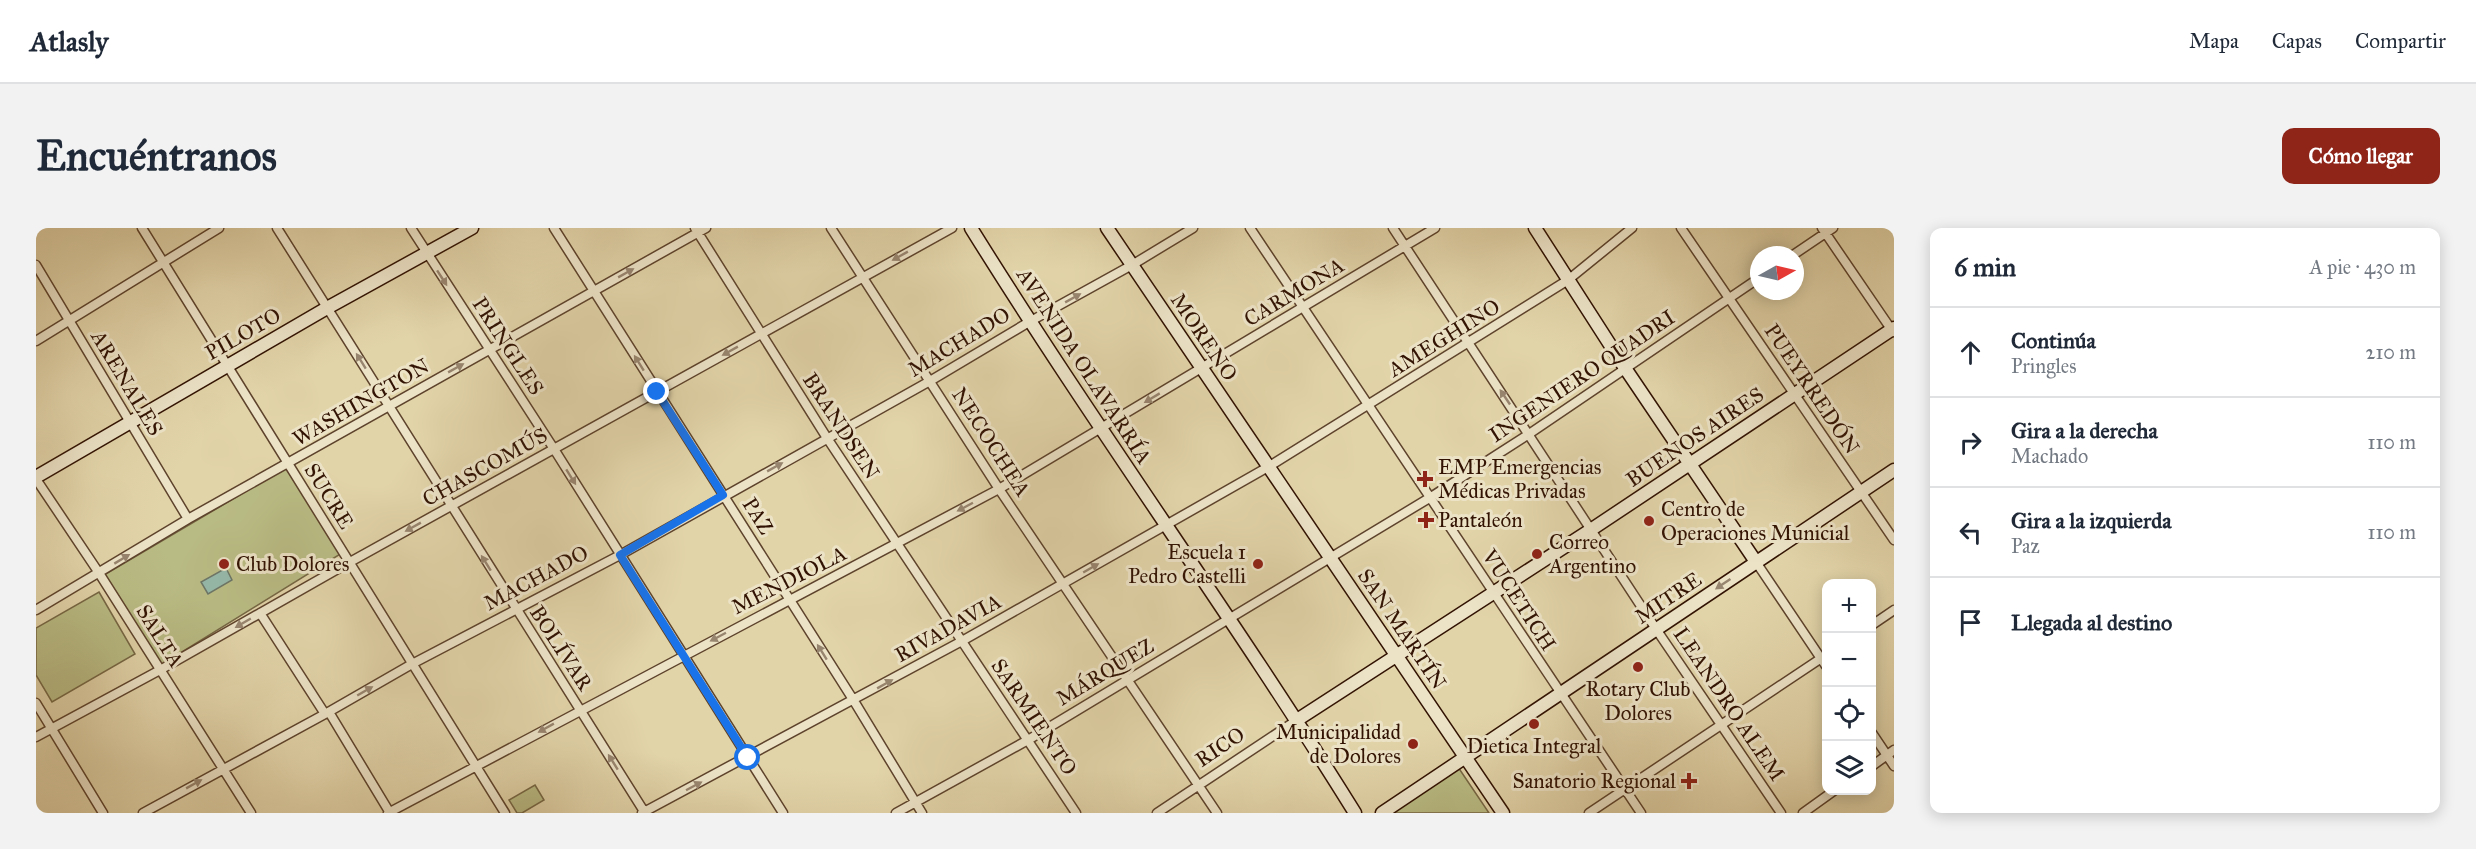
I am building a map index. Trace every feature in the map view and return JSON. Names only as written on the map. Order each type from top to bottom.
[{"type":"main road","name":"PILOTO","points":[[36,478],[130,421],[327,308],[472,228]]},
{"type":"main road","name":"AVENIDA OLAVARRÍA","points":[[971,228],[1029,322],[1297,720],[1355,813]]},
{"type":"main road","name":"MORENO","points":[[1107,228],[1268,467]]},
{"type":"main road","points":[[1535,228],[1625,368],[1756,562]]},
{"type":"main road","name":"BUENOS AIRES","points":[[1396,657],[1893,330]]},
{"type":"main road","name":"SAN MARTÍN","points":[[1268,467],[1503,813]]},
{"type":"main road","name":"MITRE","points":[[1382,813],[1894,470]]},
{"type":"main road","name":"RICO","points":[[1297,720],[1396,657]]},
{"type":"street","name":"SUCRE","points":[[142,228],[505,813]]},
{"type":"street","points":[[36,341],[219,228]]},
{"type":"street","name":"BOLÍVAR","points":[[277,228],[644,813]]},
{"type":"street","name":"PRINGLES","points":[[411,228],[554,449],[783,813]]},
{"type":"street","name":"PAZ","points":[[554,228],[854,701],[922,813]]},
{"type":"street","name":"NECOCHEA","points":[[831,228],[999,489],[1216,813]]},
{"type":"street","name":"CHASCOMÚS","points":[[36,737],[952,228]]},
{"type":"street","name":"MACHADO","points":[[142,813],[327,713],[412,664],[620,555],[723,495],[930,381],[1029,322],[1132,266],[1193,228]]},
{"type":"street","name":"VUCETICH","points":[[1250,228],[1641,813]]},
{"type":"street","name":"LEANDRO ALEM","points":[[1393,228],[1656,629],[1781,813]]},
{"type":"street","name":"CARMONA","points":[[1202,368],[1435,228]]},
{"type":"street","name":"AMEGHINO","points":[[1268,467],[1469,344],[1568,280],[1632,228]]},
{"type":"street","name":"PUEYRREDÓN","points":[[1681,228],[1894,540]]},
{"type":"street","name":"WASHINGTON","points":[[36,610],[188,519],[699,230]]},
{"type":"street","name":"BRANDSEN","points":[[699,230],[760,333],[827,438],[962,641]]},
{"type":"street","points":[[1804,247],[1827,230],[1893,330]]},
{"type":"street","name":"ARENALES","points":[[36,266],[188,519]]},
{"type":"street","name":"INGENIERO QUADRI","points":[[1331,558],[1529,434],[1750,284]]},
{"type":"street","name":"MENDIOLA","points":[[389,813],[999,489],[1202,368]]},
{"type":"street","name":"RIVADAVIA","points":[[644,813],[854,701],[1268,467]]},
{"type":"street","name":"SALTA","points":[[36,478],[251,813]]},
{"type":"street","name":"MÁRQUEZ","points":[[896,813],[1028,740],[1331,558]]},
{"type":"street","points":[[1756,562],[1822,656]]},
{"type":"street","points":[[1876,622],[1894,610]]},
{"type":"street","points":[[260,613],[327,713],[389,813]]},
{"type":"street","name":"SARMIENTO","points":[[962,641],[1076,813]]},
{"type":"street","points":[[1589,813],[1722,724],[1822,662]]},
{"type":"street","points":[[36,703],[103,813]]},
{"type":"street","name":"RICO","points":[[1157,813],[1297,720]]},
{"type":"street","points":[[1876,737],[1890,753],[1894,766]]},
{"type":"street","points":[[1876,763],[1890,753]]},
{"type":"street","points":[[1803,813],[1828,795]]},
{"type":"green space","name":"Club Dolores","points":[[289,466],[342,553],[161,665],[104,575]]},
{"type":"green space","points":[[99,592],[135,654],[52,702],[36,675],[36,628]]},
{"type":"green space","points":[[1458,767],[1489,813],[1389,813]]},
{"type":"green space","points":[[535,785],[544,800],[522,813],[517,813],[509,800]]},
{"type":"shaded area","points":[[226,568],[232,580],[208,594],[201,582]]},
{"type":"place","name":"EMP Emergencias Médicas Privadas","points":[[1425,479]]},
{"type":"place","name":"Pantaleón","points":[[1426,520]]},
{"type":"place","name":"Centro de Operaciones Municial","points":[[1649,521]]},
{"type":"place","name":"Correo Argentino","points":[[1537,554]]},
{"type":"place","name":"Club Dolores","points":[[224,564]]},
{"type":"place","name":"Escuela 1 Pedro Castelli","points":[[1258,564]]},
{"type":"place","name":"Rotary Club Dolores","points":[[1638,667]]},
{"type":"place","name":"Dietica Integral","points":[[1534,724]]},
{"type":"place","name":"Municipalidad de Dolores","points":[[1413,744]]},
{"type":"place","name":"Sanatorio Regional","points":[[1689,781]]},
{"type":"route","points":[[657,392],[723,495],[620,555],[748,758]]}]
